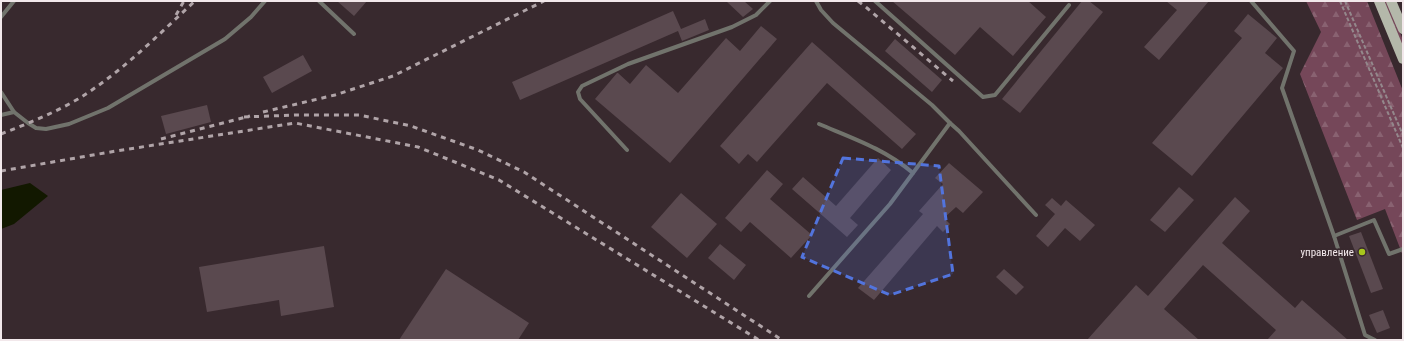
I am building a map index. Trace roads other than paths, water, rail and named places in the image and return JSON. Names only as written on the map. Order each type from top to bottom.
[{"type":"main road","points":[[1379,1],[1403,59]]},
{"type":"main road","points":[[1391,1],[1403,29]]},
{"type":"lane","points":[[1,17],[14,1]]},
{"type":"lane","points":[[1,92],[14,112],[36,128],[46,129],[69,124],[108,108],[225,39],[251,17],[265,1]]},
{"type":"lane","points":[[319,1],[354,34]]},
{"type":"lane","points":[[628,150],[580,100],[578,92],[582,86],[628,64],[732,26],[756,15],[770,1]]},
{"type":"lane","points":[[816,1],[821,10],[833,23],[932,105],[959,131],[1036,215]]},
{"type":"lane","points":[[875,1],[983,97],[995,95],[1069,5]]},
{"type":"lane","points":[[1251,1],[1294,51],[1282,88],[1334,236],[1365,335],[1375,340]]},
{"type":"lane","points":[[1,115],[14,112]]},
{"type":"lane","points":[[809,296],[890,204],[950,123]]},
{"type":"lane","points":[[819,124],[879,150],[900,162],[913,173]]},
{"type":"lane","points":[[1334,236],[1374,220],[1389,254],[1403,249]]},
{"type":"railway","points":[[176,15],[184,1]]},
{"type":"railway","points":[[1,134],[60,109],[78,99],[125,65],[195,1]]},
{"type":"railway","points":[[263,112],[335,95],[393,76],[544,1]]},
{"type":"railway","points":[[858,1],[953,81]]},
{"type":"railway","points":[[244,117],[359,115],[411,126],[478,150],[524,172],[782,340]]},
{"type":"railway","points":[[161,139],[250,116]]},
{"type":"railway","points":[[1,171],[116,151],[295,123],[418,147],[499,180],[759,340]]},
{"type":"place","name":"управление","points":[[1362,252]]}]
